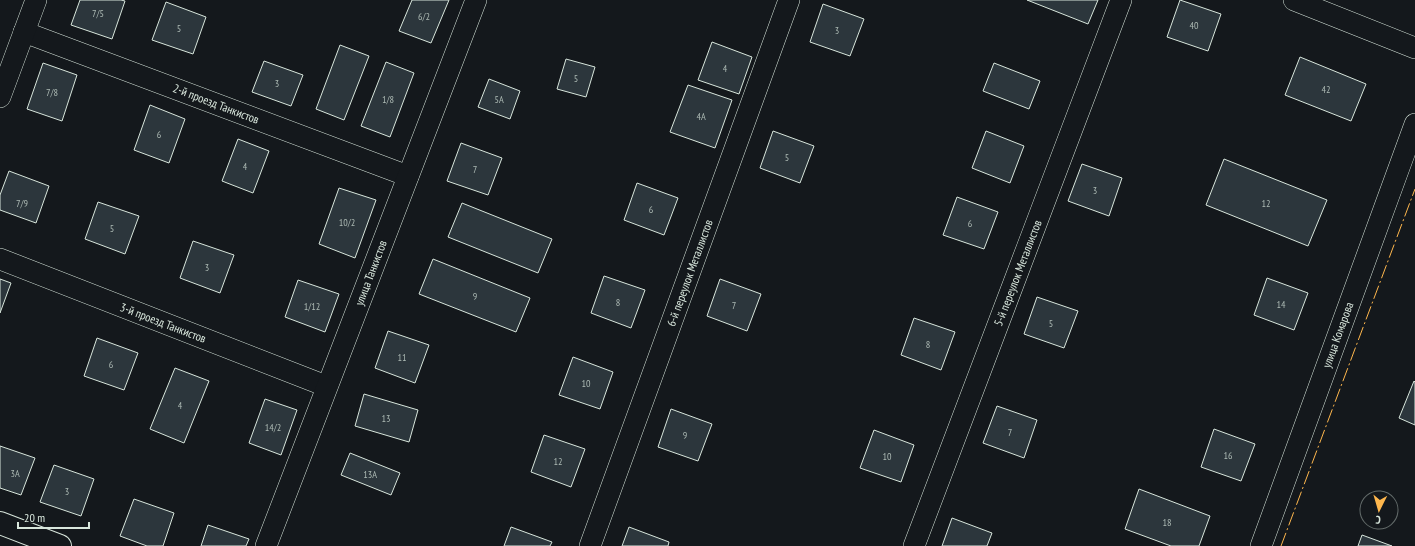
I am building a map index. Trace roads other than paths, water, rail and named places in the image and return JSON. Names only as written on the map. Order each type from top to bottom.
[{"type":"street","points":[[0,97],[36,0]]},
{"type":"street","name":"улица Танкистов","points":[[266,546],[326,386],[476,0]]},
{"type":"street","name":"6-й переулок Металлистов","points":[[590,546],[789,0]]},
{"type":"street","name":"5-й переулок Металлистов","points":[[914,546],[1121,0]]},
{"type":"street","points":[[1294,0],[1415,48]]},
{"type":"street","name":"2-й проезд Танкистов","points":[[24,32],[408,176]]},
{"type":"street","name":"улица Комарова","points":[[1261,546],[1415,124]]},
{"type":"street","name":"3-й проезд Танкистов","points":[[0,260],[326,386]]},
{"type":"street","points":[[0,523],[60,546]]}]
